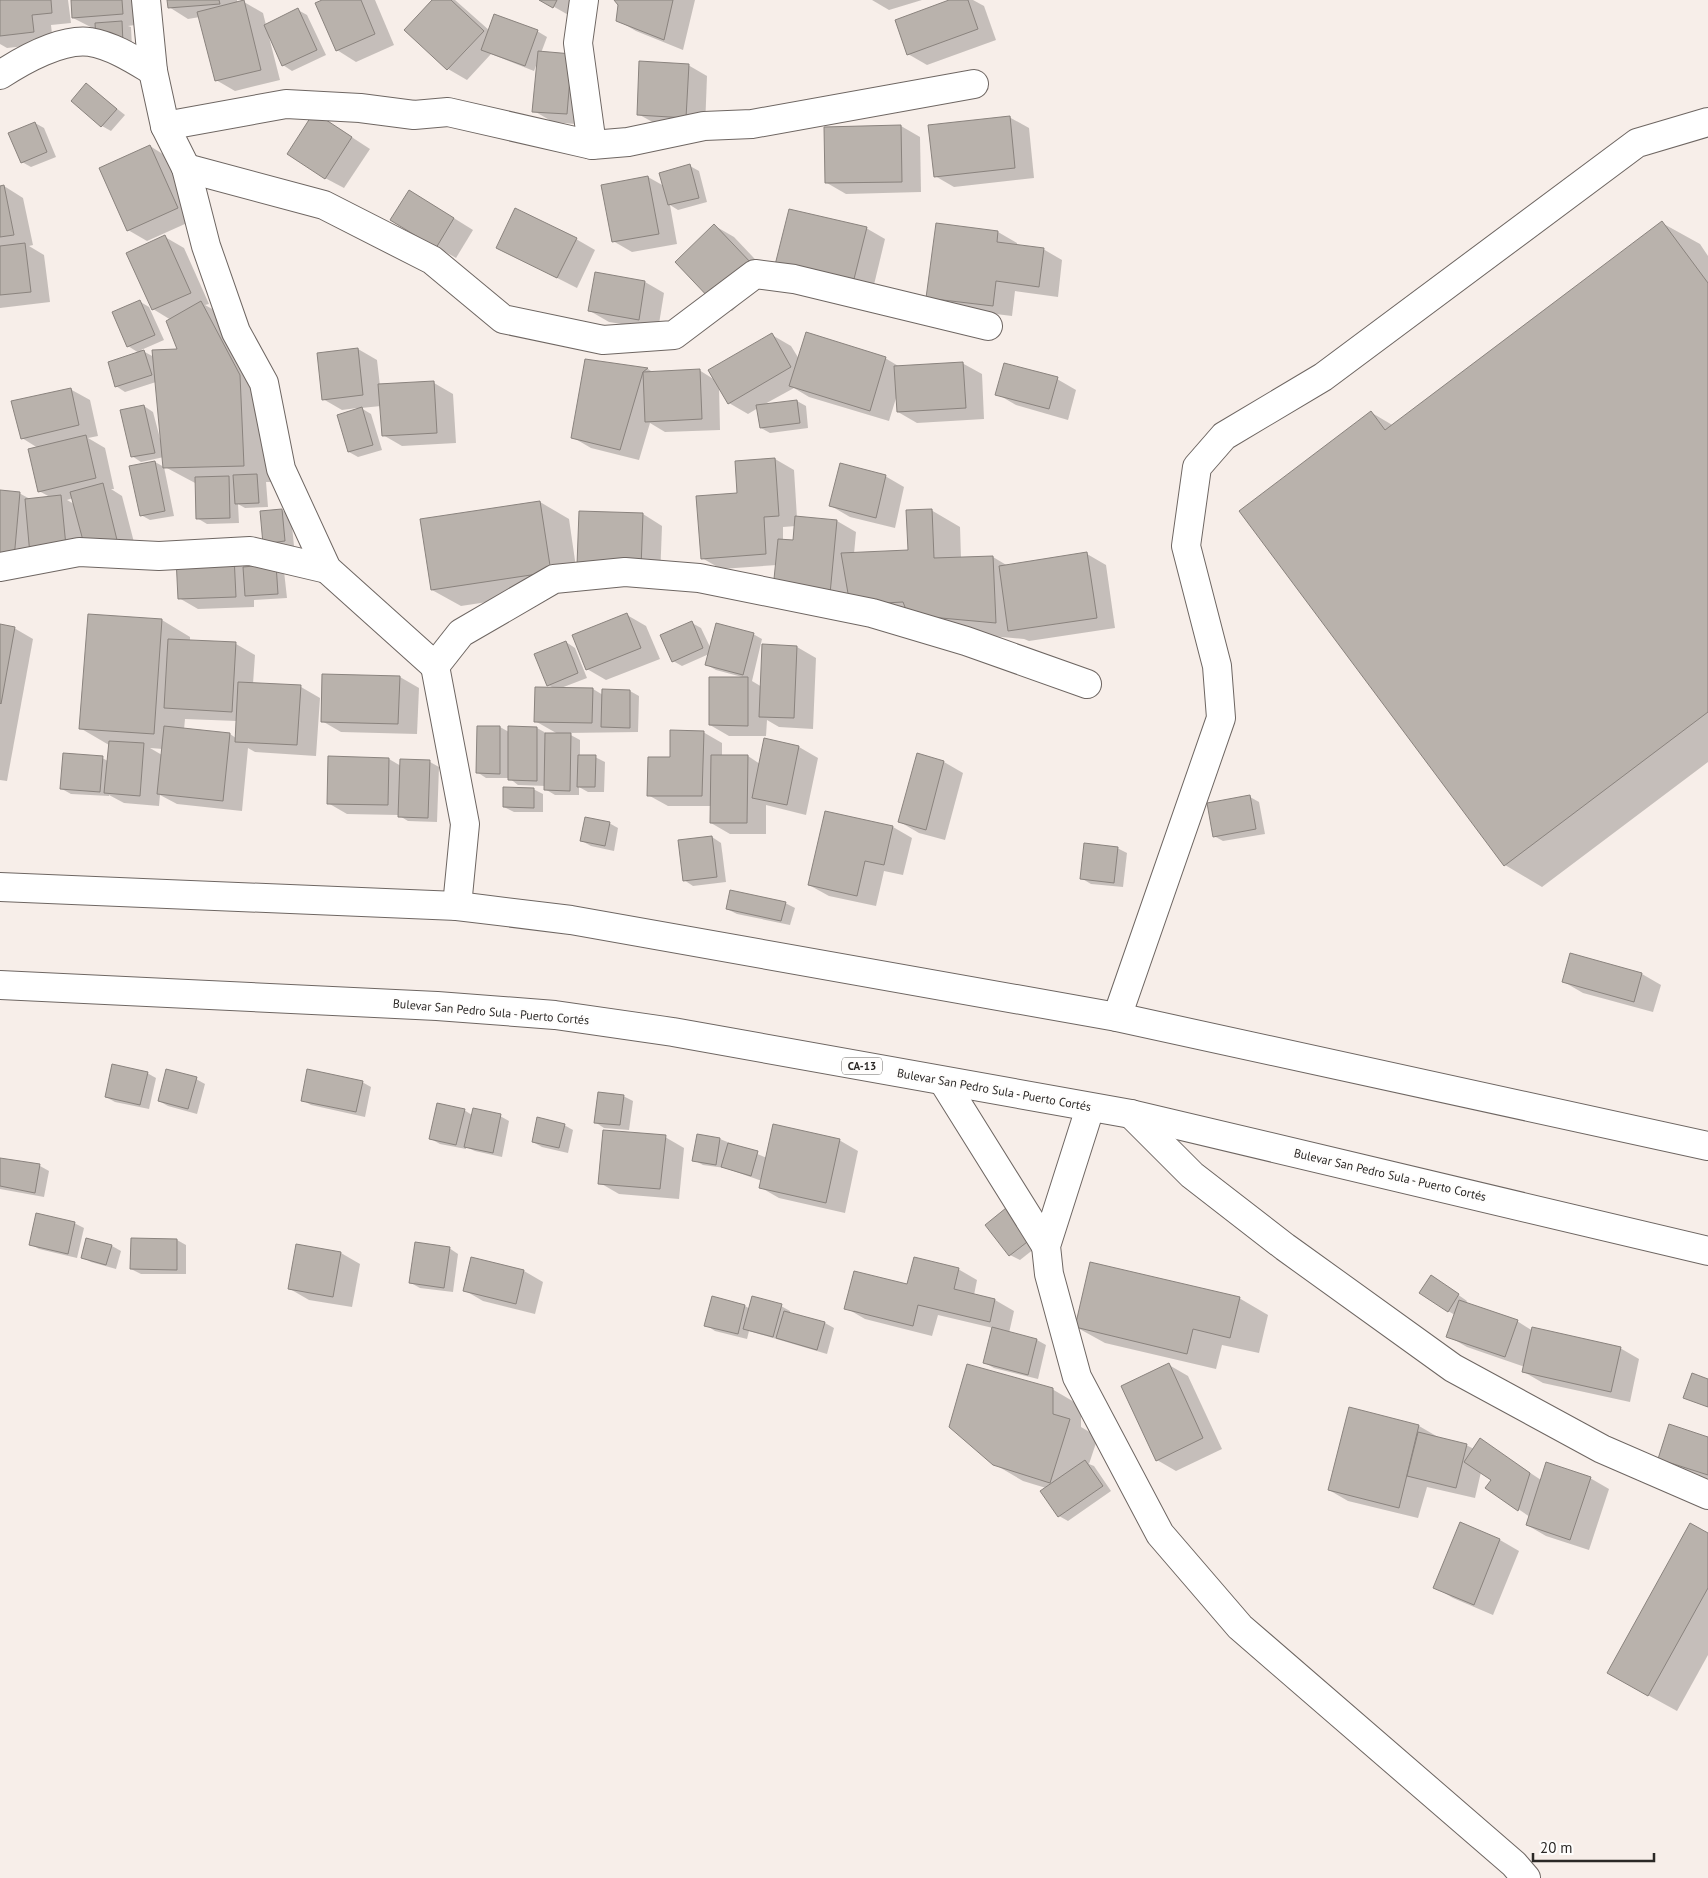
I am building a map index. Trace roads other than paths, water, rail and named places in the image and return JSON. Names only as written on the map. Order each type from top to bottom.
[{"type":"main road","points":[[146,0],[153,71],[165,126],[186,168],[206,246],[236,332],[264,383],[281,469],[327,569],[435,666],[464,824],[457,906]]},
{"type":"main road","points":[[584,0],[578,44],[592,145]]},
{"type":"main road","points":[[0,75],[53,47],[88,42],[122,52],[153,71]]},
{"type":"main road","points":[[165,126],[286,104],[360,108],[414,115],[448,112],[592,145],[628,142],[704,126],[752,124],[974,84]]},
{"type":"main road","points":[[1117,1018],[1221,718],[1218,666],[1186,546],[1197,467],[1224,436],[1323,376],[1637,143],[1708,122]]},
{"type":"main road","points":[[186,168],[324,205],[432,260],[502,319],[603,340],[674,335],[755,274],[794,279],[988,326]]},
{"type":"main road","points":[[0,567],[79,552],[159,556],[250,551],[327,569]]},
{"type":"main road","points":[[435,666],[461,633],[554,580],[625,572],[699,578],[872,613],[966,641],[1087,684]]},
{"type":"main road","points":[[0,887],[457,906],[580,922],[1117,1018],[1708,1146]]},
{"type":"main road","name":"Bulevar San Pedro Sula - Puerto Cortés","points":[[0,985],[437,1006],[555,1015],[673,1032],[1131,1114],[1708,1251]]},
{"type":"main road","points":[[943,1081],[1046,1246]]},
{"type":"main road","points":[[1090,1108],[1046,1246],[1049,1274],[1077,1377],[1160,1534],[1240,1627],[1519,1873]]},
{"type":"main road","points":[[1131,1114],[1192,1175],[1285,1247],[1453,1368],[1602,1449],[1708,1495]]}]
